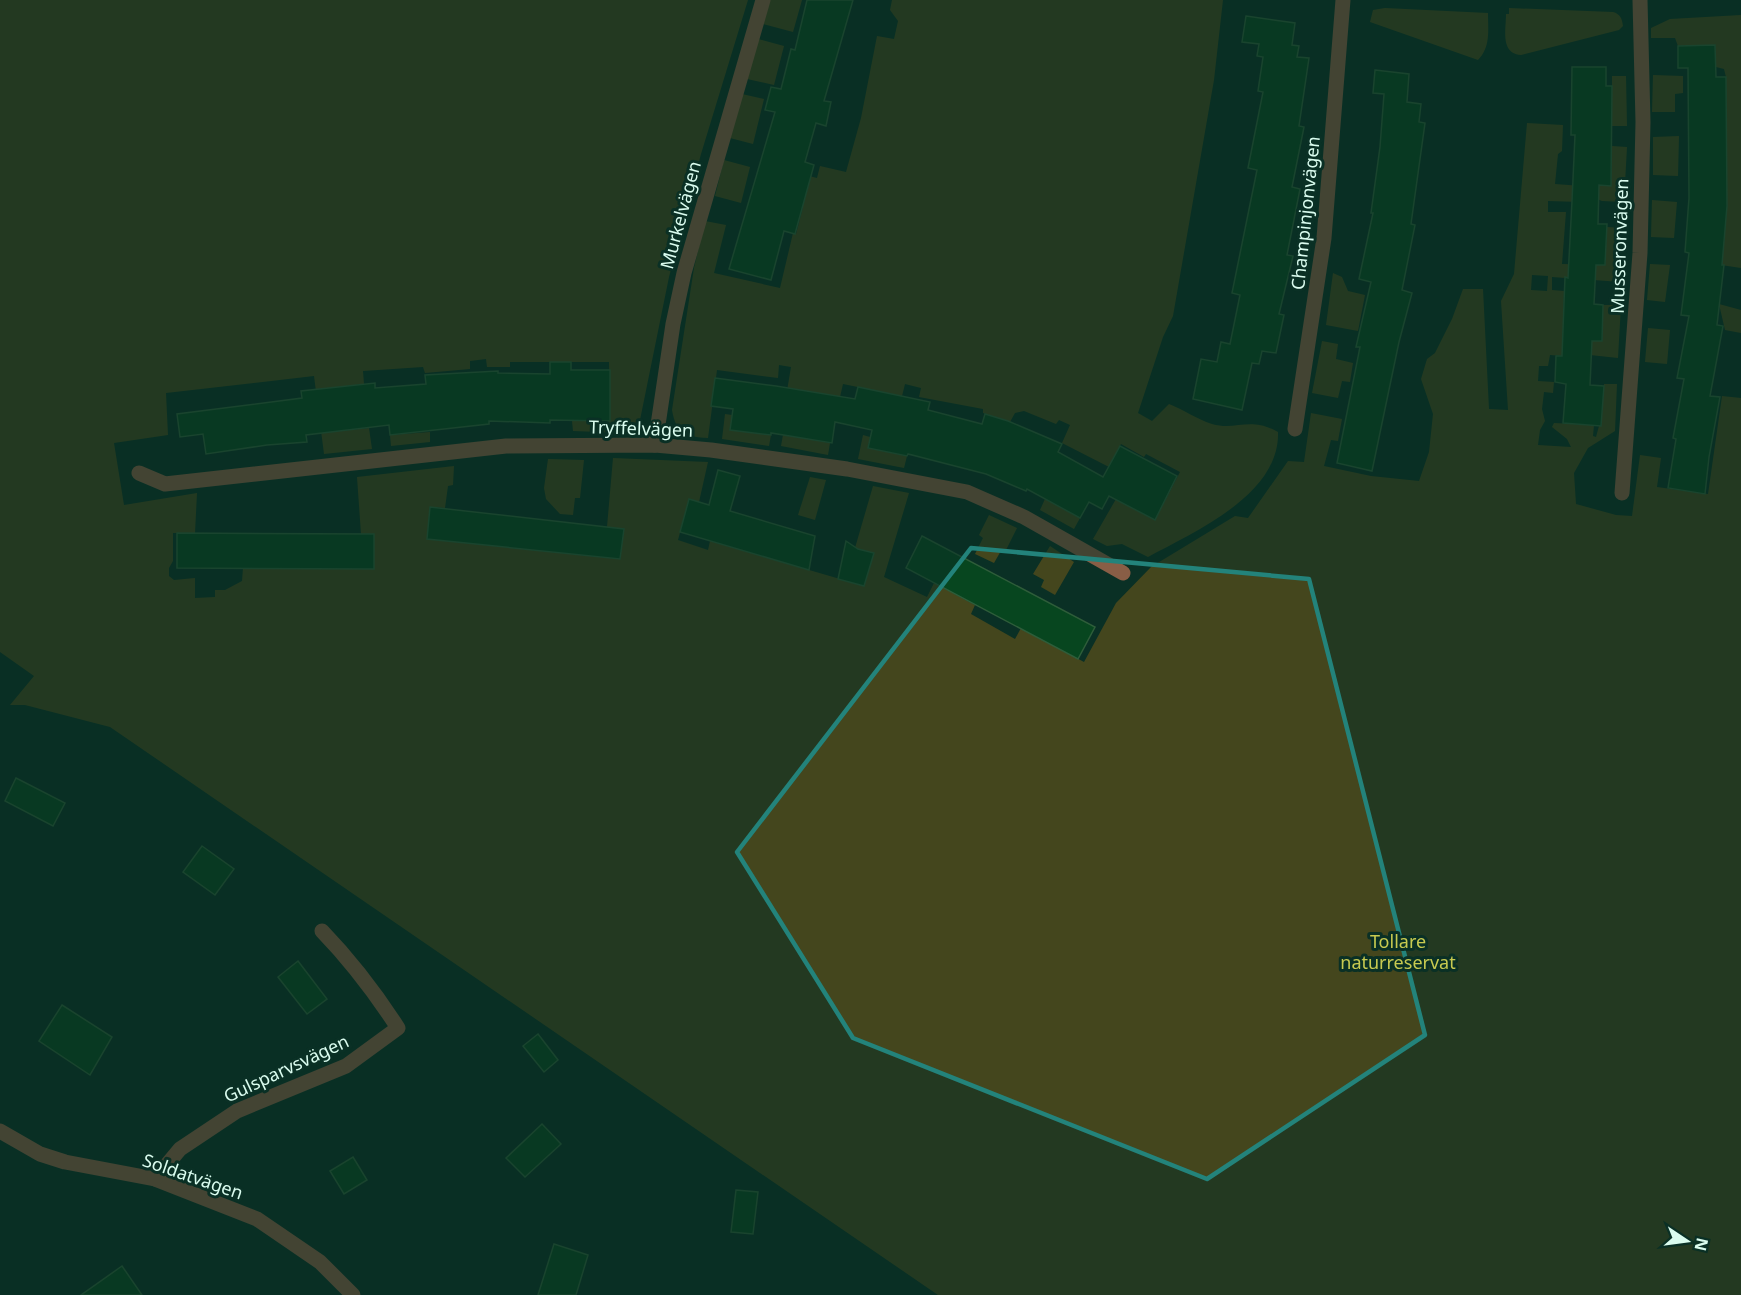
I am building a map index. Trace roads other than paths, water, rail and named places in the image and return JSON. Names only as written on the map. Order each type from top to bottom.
[{"type":"street","name":"Murkelvägen","points":[[656,445],[684,273],[720,142],[763,0]]},
{"type":"street","name":"Champinjonvägen","points":[[1295,429],[1324,238],[1343,0]]},
{"type":"street","name":"Musseronvägen","points":[[1622,493],[1640,253],[1641,0]]},
{"type":"street","name":"Tryffelvägen","points":[[139,472],[165,484],[506,446],[656,445],[711,450],[836,468],[967,492],[1024,516],[1123,573]]},
{"type":"street","name":"Gulsparvsvägen","points":[[155,1179],[180,1149],[237,1111],[346,1066],[399,1028],[377,996],[322,931]]},
{"type":"street","name":"Soldatvägen","points":[[0,1131],[40,1154],[65,1162],[155,1179],[257,1219],[320,1262],[353,1295]]},
{"type":"park label","name":"Tollare naturreservat","points":[[1398,951]]}]
